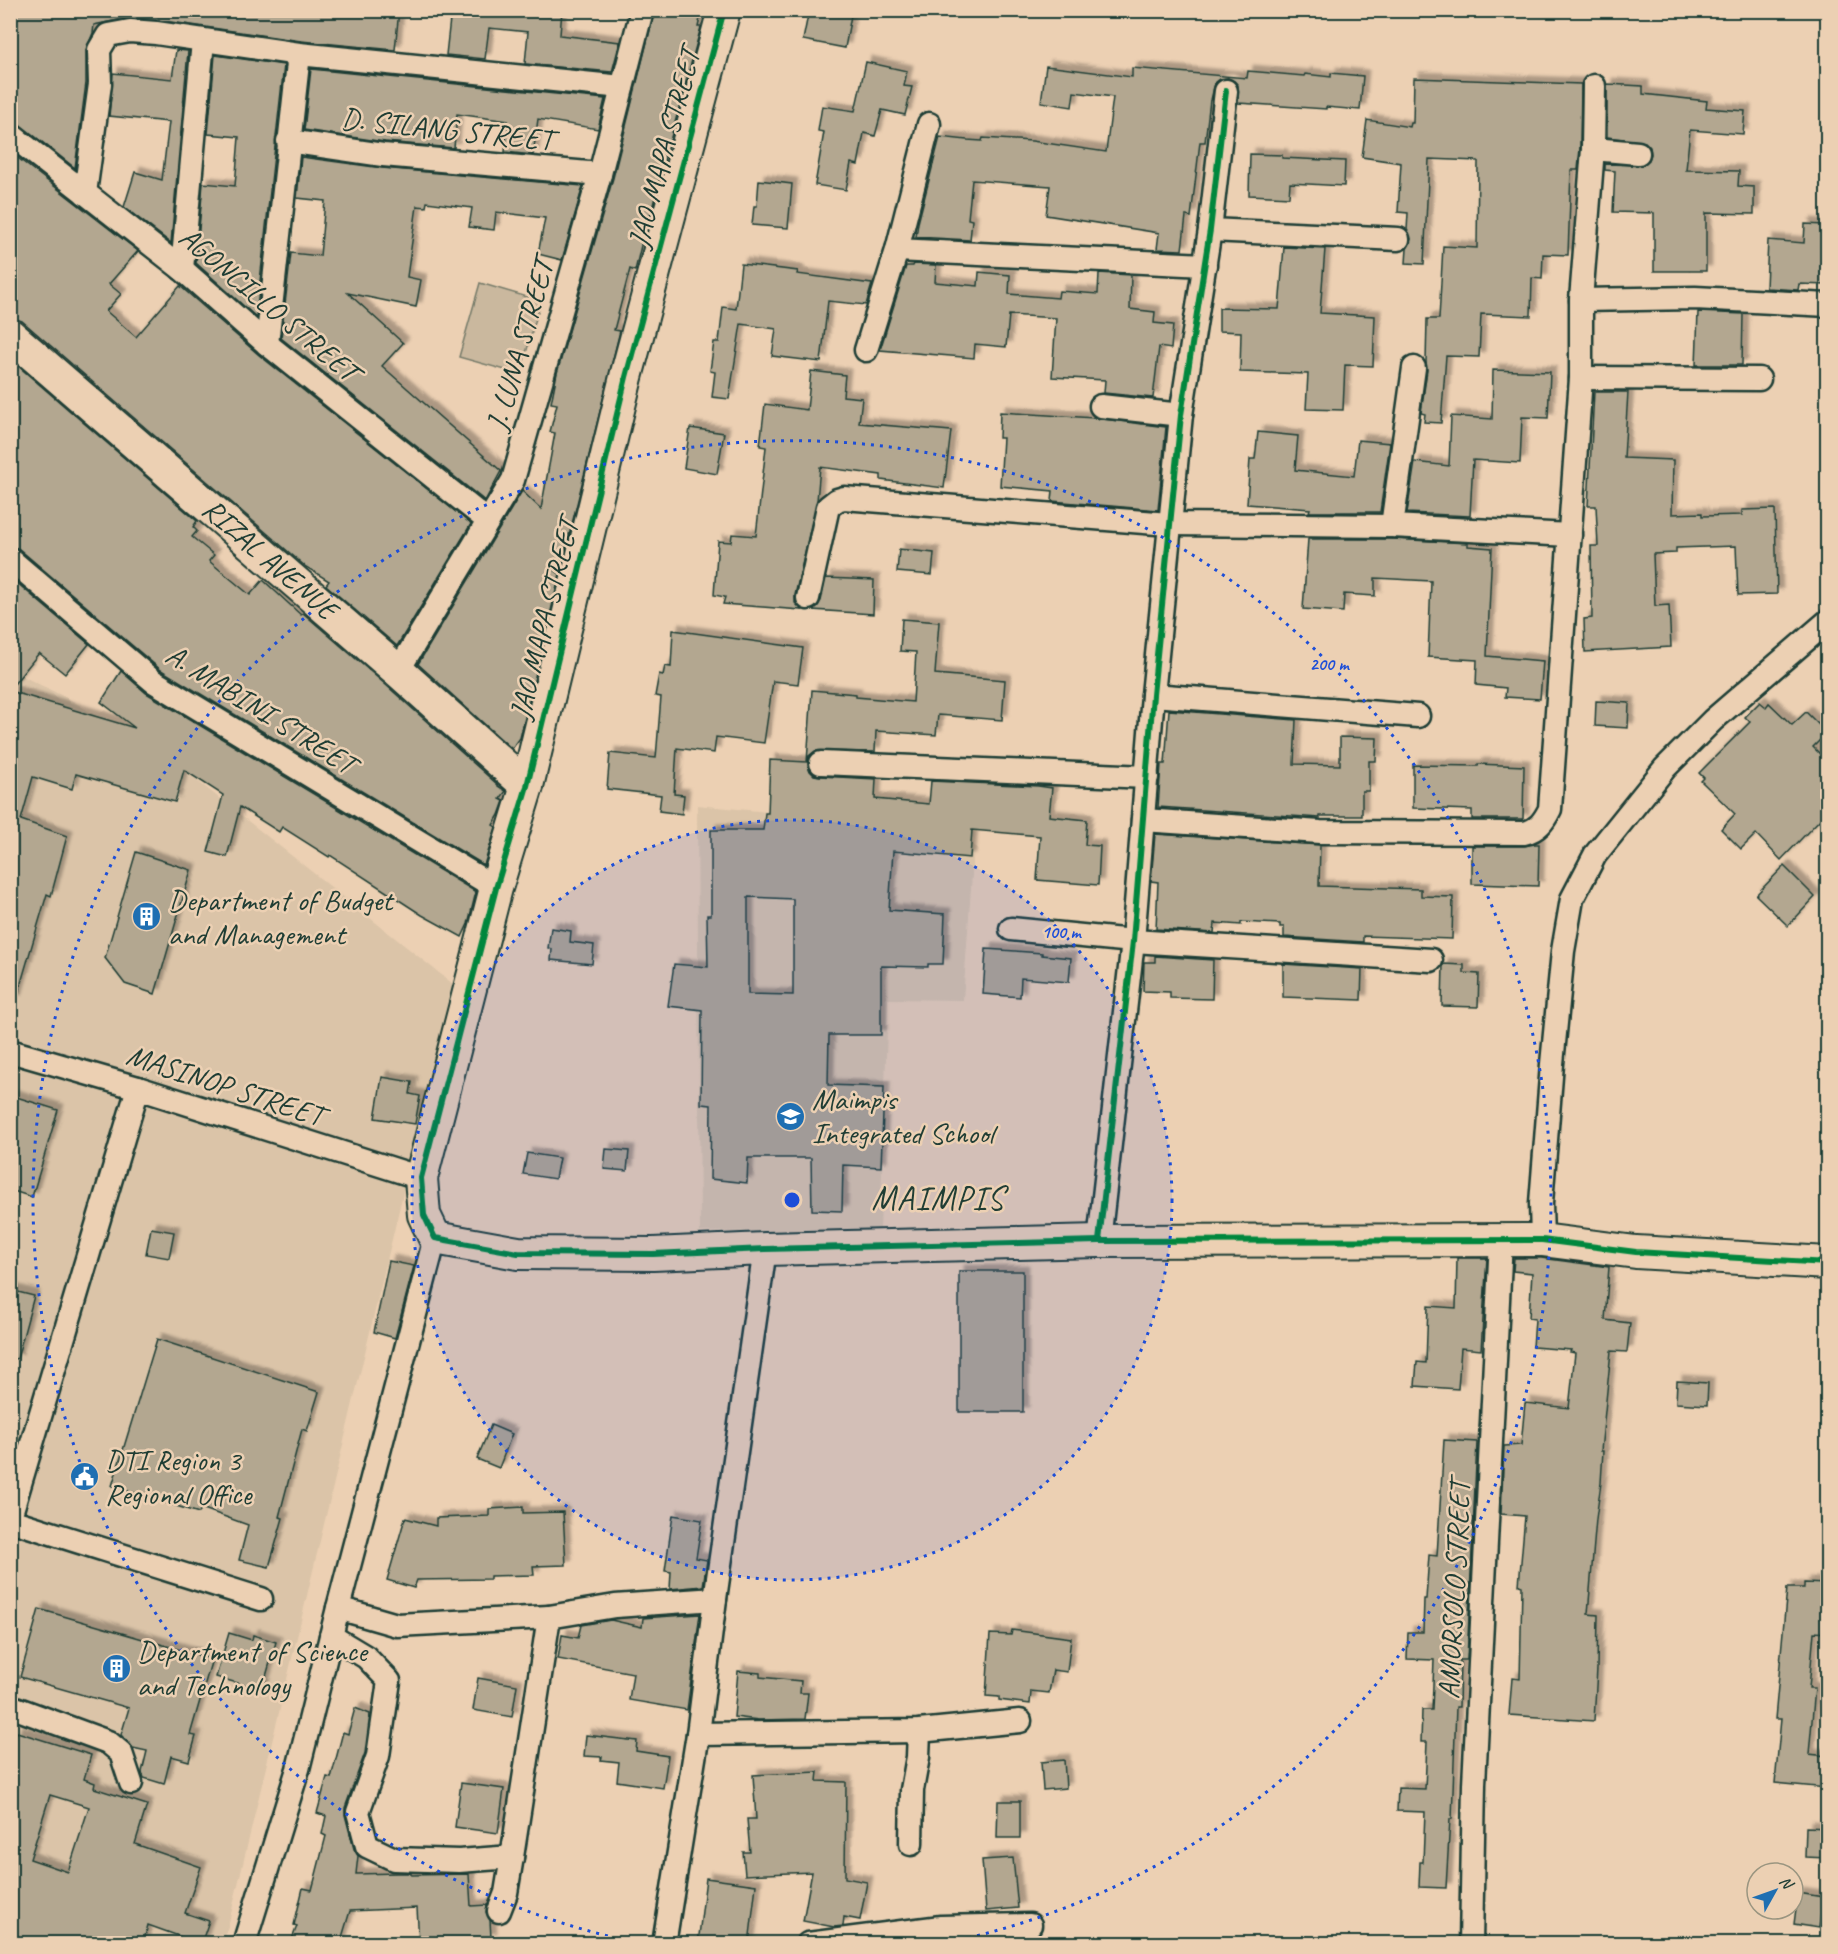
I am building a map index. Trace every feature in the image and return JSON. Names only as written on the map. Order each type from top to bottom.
[{"type":"street","name":"J. LUNA STREET","points":[[398,671],[513,480],[600,174],[642,10]]},
{"type":"street","name":"JAO MAPA STREET","points":[[435,1238],[424,1215],[421,1178],[496,888],[527,786],[626,376],[724,10]]},
{"type":"street","points":[[85,193],[100,84],[99,50],[108,35],[130,31],[299,54],[622,87]]},
{"type":"street","points":[[182,269],[203,41]]},
{"type":"street","points":[[267,344],[299,54]]},
{"type":"street","points":[[1143,820],[1320,832],[1524,833],[1532,832],[1545,819],[1550,809],[1581,378],[1581,300],[1593,149],[1594,86]]},
{"type":"street","points":[[1099,1241],[1133,941],[1153,695],[1181,415],[1210,230],[1226,91]]},
{"type":"street","points":[[866,350],[897,250],[929,124]]},
{"type":"street","name":"AGONCILLO STREET","points":[[10,134],[182,269],[267,344],[488,521]]},
{"type":"street","name":"D. SILANG STREET","points":[[288,141],[383,155],[600,174]]},
{"type":"street","points":[[1593,149],[1638,153]]},
{"type":"street","points":[[1210,230],[1398,239]]},
{"type":"street","points":[[897,250],[1204,265]]},
{"type":"street","points":[[1581,300],[1695,298],[1827,305]]},
{"type":"street","name":"RIZAL AVENUE","points":[[10,335],[398,671],[527,786]]},
{"type":"street","points":[[1392,526],[1414,368]]},
{"type":"street","points":[[1581,378],[1758,379]]},
{"type":"street","points":[[1101,406],[1181,415]]},
{"type":"street","points":[[808,598],[828,507],[844,498],[1169,524],[1392,526],[1570,535]]},
{"type":"street","name":"A. MABINI STREET","points":[[10,559],[153,681],[496,888]]},
{"type":"street","points":[[1542,1240],[1541,1203],[1552,1064],[1563,951],[1572,899],[1595,855],[1665,768],[1713,720],[1827,621]]},
{"type":"street","points":[[1153,695],[1418,716]]},
{"type":"street","points":[[821,763],[1147,777]]},
{"type":"street","points":[[1011,929],[1133,941],[1431,960]]},
{"type":"street","name":"MASINOP STREET","points":[[10,1050],[421,1178]]},
{"type":"street","points":[[138,1088],[10,1518],[261,1599]]},
{"type":"street","points":[[244,1944],[298,1769],[435,1238],[518,1253],[652,1254],[1099,1241],[1542,1240],[1636,1252],[1827,1263]]},
{"type":"street","name":"AMORSOLO STREET","points":[[1471,1944],[1474,1784],[1501,1240]]},
{"type":"street","points":[[664,1944],[698,1734],[765,1249]]},
{"type":"street","points":[[338,1608],[397,1625],[549,1617],[615,1606],[715,1599]]},
{"type":"street","points":[[499,1911],[506,1893],[549,1617]]},
{"type":"street","points":[[331,1636],[366,1657],[389,1681],[378,1756],[358,1812],[367,1846],[394,1859],[459,1861],[512,1857]]},
{"type":"street","points":[[10,1706],[108,1742],[121,1753],[131,1783]]},
{"type":"street","points":[[698,1734],[919,1731],[1020,1721]]},
{"type":"street","points":[[911,1844],[912,1790],[918,1757],[919,1731]]},
{"type":"street","points":[[808,1944],[941,1927],[1030,1925]]},
{"type":"shaded area","points":[[480,283],[541,301],[520,374],[459,357]]},
{"type":"shaded area","points":[[10,670],[71,700],[194,778],[453,984],[224,1943],[11,1943]]},
{"type":"shaded area","name":"Maimpis Integrated School","points":[[697,805],[975,832],[963,1000],[888,999],[880,1231],[700,1232]]},
{"type":"building","points":[[10,10],[399,10],[395,50],[301,41],[157,20],[128,18],[94,25],[86,50],[86,83],[75,168],[18,123],[10,121]]},
{"type":"building","points":[[451,10],[562,10],[560,35],[620,42],[612,72],[525,64],[528,32],[489,28],[485,59],[446,55]]},
{"type":"building","points":[[655,10],[702,10],[698,27],[701,27],[635,271],[630,269],[614,330],[620,331],[564,556],[553,569],[560,574],[520,738],[512,749],[418,664],[522,491],[541,509],[555,433],[550,432],[557,404],[551,403],[557,373],[613,178]]},
{"type":"building","points":[[809,10],[852,10],[845,48],[803,40]]},
{"type":"building","points":[[176,50],[188,51],[171,243],[124,207],[135,172],[162,180],[169,122],[109,116],[113,73],[172,79]]},
{"type":"building","points":[[215,55],[284,65],[256,317],[196,263],[203,183],[235,186],[239,137],[208,134]]},
{"type":"building","points":[[866,62],[907,71],[904,86],[912,87],[905,115],[882,110],[875,136],[864,133],[858,165],[851,163],[846,190],[815,185],[824,132],[818,131],[822,106],[855,111]]},
{"type":"building","points":[[1046,66],[1132,77],[1132,68],[1247,78],[1248,71],[1304,76],[1305,74],[1331,77],[1331,73],[1363,76],[1360,110],[1238,103],[1238,85],[1234,81],[1228,78],[1220,79],[1215,83],[1210,100],[1205,142],[1200,142],[1191,217],[1186,216],[1182,250],[1157,249],[1159,233],[1046,215],[1050,186],[972,180],[968,219],[972,220],[970,240],[916,237],[940,137],[982,141],[983,138],[1032,141],[1106,152],[1113,97],[1074,92],[1072,107],[1041,102]]},
{"type":"building","points":[[311,69],[605,99],[598,129],[538,119],[533,155],[505,152],[508,121],[457,114],[454,148],[385,142],[304,130]]},
{"type":"building","points":[[1414,78],[1581,84],[1580,148],[1578,170],[1571,170],[1568,255],[1543,254],[1542,279],[1532,278],[1531,316],[1481,314],[1479,357],[1446,356],[1441,423],[1424,422],[1425,414],[1421,413],[1427,370],[1427,319],[1439,319],[1443,246],[1477,248],[1478,161],[1429,159],[1424,264],[1406,263],[1407,249],[1411,239],[1407,230],[1408,213],[1398,212],[1401,163],[1362,157],[1367,120],[1410,127],[1413,123]]},
{"type":"building","points":[[1607,84],[1643,86],[1643,94],[1707,101],[1706,108],[1745,111],[1743,134],[1690,130],[1686,170],[1739,171],[1738,186],[1754,187],[1754,214],[1706,213],[1706,271],[1654,271],[1654,213],[1613,212],[1615,171],[1605,170],[1605,164],[1643,165],[1649,160],[1651,154],[1650,147],[1645,142],[1607,137]]},
{"type":"building","points":[[10,152],[138,251],[109,284],[121,294],[106,311],[136,337],[180,286],[259,355],[471,524],[397,646],[326,585],[329,581],[306,567],[22,321],[10,317]]},
{"type":"building","points":[[1250,154],[1345,161],[1344,186],[1290,183],[1289,197],[1249,195]]},
{"type":"building","points":[[301,157],[382,168],[583,186],[562,260],[538,254],[545,218],[496,212],[494,230],[469,227],[472,208],[427,202],[426,207],[417,206],[407,277],[421,280],[416,307],[348,293],[403,343],[382,366],[501,471],[485,501],[281,338],[291,253],[320,256],[325,201],[297,198]]},
{"type":"building","points":[[759,180],[792,184],[788,228],[752,225],[754,206],[757,206]]},
{"type":"building","points":[[1805,224],[1825,225],[1827,285],[1799,284],[1798,290],[1766,288],[1768,240],[1804,243]]},
{"type":"building","points":[[1284,247],[1325,249],[1320,313],[1375,316],[1373,366],[1345,365],[1343,410],[1306,409],[1308,374],[1240,372],[1241,332],[1219,331],[1219,308],[1279,309]]},
{"type":"building","points":[[741,264],[872,284],[866,305],[828,301],[821,362],[772,356],[776,329],[741,324],[729,399],[712,397],[715,372],[710,371],[714,342],[719,342],[723,307],[736,309]]},
{"type":"building","points":[[936,265],[935,282],[978,286],[979,272],[1010,275],[1009,294],[1058,298],[1059,291],[1098,294],[1099,273],[1131,275],[1130,309],[1155,312],[1154,323],[1173,325],[1171,349],[1159,347],[1153,398],[1104,393],[1105,380],[1052,377],[1056,318],[1009,315],[1006,347],[975,344],[974,358],[880,350],[906,266]]},
{"type":"building","points":[[1698,312],[1743,314],[1742,365],[1696,365]]},
{"type":"building","points":[[10,359],[197,521],[193,527],[197,531],[192,537],[214,555],[209,561],[250,595],[263,580],[506,791],[500,799],[504,801],[493,825],[496,827],[484,865],[161,670],[19,549],[10,546]]},
{"type":"building","points":[[1493,370],[1550,372],[1548,418],[1522,417],[1520,463],[1473,460],[1470,516],[1407,513],[1415,462],[1449,466],[1451,416],[1492,419]]},
{"type":"building","points":[[811,371],[845,375],[843,396],[862,398],[859,423],[951,431],[944,488],[881,480],[881,475],[820,467],[817,501],[795,595],[795,603],[802,610],[723,604],[725,597],[714,595],[718,541],[731,542],[732,534],[756,536],[766,447],[760,446],[765,404],[807,410]]},
{"type":"building","points":[[1594,392],[1628,392],[1624,458],[1673,460],[1672,514],[1742,515],[1742,510],[1775,509],[1777,594],[1738,595],[1736,546],[1676,548],[1676,553],[1653,554],[1655,606],[1669,605],[1671,647],[1585,652],[1584,619],[1592,618],[1591,546],[1598,546],[1596,506],[1588,506]]},
{"type":"building","points":[[1000,412],[1095,418],[1166,427],[1158,510],[1052,501],[1053,491],[1000,486],[1003,438],[999,438]]},
{"type":"building","points":[[690,428],[724,433],[717,474],[684,468]]},
{"type":"building","points":[[1258,432],[1298,436],[1295,470],[1354,476],[1358,440],[1390,443],[1380,512],[1309,512],[1310,509],[1247,504],[1250,459],[1255,459]]},
{"type":"building","points":[[1308,539],[1392,539],[1468,543],[1468,546],[1492,548],[1487,656],[1543,661],[1540,699],[1505,697],[1506,688],[1476,685],[1477,660],[1428,657],[1431,581],[1375,578],[1375,596],[1344,594],[1343,612],[1303,609]]},
{"type":"building","points":[[899,549],[934,553],[932,575],[897,572]]},
{"type":"building","points":[[10,577],[89,644],[65,674],[39,653],[10,689]]},
{"type":"building","points":[[826,578],[874,580],[873,614],[813,610],[821,601]]},
{"type":"building","name":"Maimpis Integrated School","points":[[902,619],[939,622],[935,674],[1005,680],[1002,720],[938,715],[936,735],[876,731],[875,752],[815,751],[809,756],[809,770],[814,775],[820,776],[876,779],[875,799],[929,804],[931,781],[1052,788],[1049,816],[1087,820],[1085,845],[1100,846],[1098,885],[1037,880],[1040,836],[972,830],[970,858],[893,851],[889,910],[945,914],[943,964],[928,964],[928,967],[881,966],[881,1035],[829,1035],[828,1085],[884,1087],[881,1167],[843,1165],[842,1211],[812,1210],[811,1158],[748,1158],[747,1183],[710,1179],[711,1105],[701,1104],[702,1010],[668,1006],[674,964],[708,967],[707,915],[711,915],[711,830],[763,830],[765,813],[768,813],[770,760],[807,762],[812,690],[913,702],[916,652],[900,651]],"holes":[[[748,897],[793,899],[793,995],[748,994]]]},
{"type":"building","points":[[673,630],[803,648],[798,684],[773,681],[764,743],[716,737],[714,753],[677,748],[674,794],[684,795],[682,814],[659,811],[661,795],[607,789],[610,753],[656,758],[661,697],[655,696],[659,674],[663,675],[665,666],[671,667]]},
{"type":"building","points":[[121,671],[146,693],[476,892],[468,924],[462,937],[422,915],[330,855],[329,857],[282,827],[279,832],[240,807],[227,857],[208,852],[223,795],[184,770],[175,802],[76,774],[72,789],[33,777],[21,820],[67,836],[51,896],[47,894],[16,1000],[10,999],[10,691],[135,728],[101,702]]},
{"type":"building","points":[[1596,701],[1629,703],[1628,728],[1595,726]]},
{"type":"building","points":[[1760,702],[1766,707],[1769,703],[1792,725],[1806,712],[1827,733],[1813,747],[1827,761],[1827,812],[1781,860],[1756,834],[1741,849],[1721,829],[1735,814],[1701,781],[1704,778],[1699,773],[1750,722],[1745,717]]},
{"type":"building","points":[[1169,710],[1296,720],[1294,764],[1340,765],[1340,737],[1377,738],[1376,761],[1369,761],[1369,791],[1362,791],[1362,816],[1320,816],[1320,818],[1158,807],[1161,764],[1165,764]]},
{"type":"building","points":[[1478,764],[1524,766],[1523,819],[1472,819],[1472,810],[1413,808],[1413,765],[1478,766]]},
{"type":"building","points":[[1155,834],[1320,845],[1319,886],[1421,889],[1421,896],[1453,897],[1452,939],[1363,936],[1363,942],[1284,937],[1284,927],[1280,927],[1280,924],[1241,922],[1241,925],[1215,923],[1214,933],[1156,929],[1158,882],[1151,881]]},
{"type":"building","points":[[1539,844],[1538,886],[1472,884],[1472,846]]},
{"type":"building","name":"Department of Budget and Management","points":[[136,852],[191,870],[155,994],[125,984],[105,958]]},
{"type":"building","points":[[1784,866],[1815,897],[1788,926],[1756,895]]},
{"type":"building","points":[[551,928],[571,931],[570,942],[594,945],[592,964],[551,960],[552,949],[548,948]]},
{"type":"building","points":[[986,949],[1042,953],[1042,955],[1071,958],[1069,982],[1021,978],[1020,997],[983,994]]},
{"type":"building","points":[[1155,956],[1213,960],[1212,999],[1170,998],[1170,992],[1143,991],[1144,962],[1155,962]]},
{"type":"building","points":[[1283,964],[1362,969],[1361,1000],[1283,997]]},
{"type":"building","points":[[1443,964],[1464,965],[1464,973],[1479,974],[1478,1007],[1442,1006]]},
{"type":"building","points":[[382,1077],[412,1082],[410,1094],[420,1096],[415,1124],[375,1118]]},
{"type":"building","points":[[10,1095],[58,1110],[32,1197],[10,1190]]},
{"type":"building","points":[[606,1149],[629,1151],[627,1171],[604,1169]]},
{"type":"building","points":[[527,1153],[559,1158],[555,1179],[523,1174]]},
{"type":"building","points":[[151,1228],[174,1232],[169,1258],[146,1254]]},
{"type":"building","points":[[1457,1258],[1487,1258],[1481,1350],[1461,1348],[1458,1389],[1415,1386],[1417,1362],[1426,1363],[1428,1306],[1456,1308]]},
{"type":"building","points":[[1514,1258],[1541,1258],[1609,1267],[1605,1320],[1630,1323],[1627,1352],[1611,1351],[1601,1451],[1603,1451],[1601,1483],[1588,1614],[1598,1615],[1594,1721],[1509,1715],[1512,1678],[1520,1679],[1522,1586],[1519,1585],[1525,1516],[1501,1514],[1504,1446],[1521,1445],[1525,1403],[1569,1408],[1575,1353],[1570,1352],[1571,1350],[1533,1347],[1535,1319],[1529,1318],[1532,1273],[1513,1271]]},
{"type":"building","points":[[389,1261],[414,1266],[395,1338],[374,1332]]},
{"type":"building","points":[[959,1271],[1023,1271],[1023,1412],[959,1412]]},
{"type":"building","points":[[10,1290],[34,1296],[17,1359],[10,1358]]},
{"type":"building","points":[[157,1339],[319,1392],[307,1431],[302,1429],[279,1517],[283,1518],[269,1567],[239,1560],[248,1525],[201,1508],[199,1513],[112,1486]]},
{"type":"building","points":[[1677,1381],[1708,1383],[1707,1405],[1676,1403]]},
{"type":"building","points":[[491,1425],[512,1434],[499,1468],[477,1459]]},
{"type":"building","points":[[1444,1440],[1477,1442],[1467,1660],[1460,1660],[1459,1707],[1456,1707],[1452,1819],[1450,1819],[1446,1888],[1419,1887],[1420,1862],[1423,1862],[1425,1812],[1397,1811],[1398,1788],[1425,1789],[1427,1742],[1421,1742],[1422,1710],[1432,1710],[1434,1660],[1407,1659],[1408,1632],[1423,1632],[1429,1555],[1437,1556]]},
{"type":"building","points":[[523,1507],[523,1513],[563,1512],[566,1565],[533,1566],[534,1575],[490,1576],[490,1579],[417,1580],[414,1588],[387,1580],[405,1518],[436,1526],[436,1518],[489,1516],[489,1509]]},
{"type":"building","points":[[673,1515],[702,1520],[696,1558],[707,1560],[703,1586],[670,1589],[671,1572],[665,1571]]},
{"type":"building","points":[[1804,1583],[1827,1584],[1827,1633],[1814,1632],[1809,1688],[1815,1688],[1809,1754],[1827,1756],[1827,1788],[1775,1783],[1781,1719],[1775,1719],[1787,1588],[1804,1588]]},
{"type":"building","name":"Department of Science and Technology","points":[[39,1609],[212,1659],[190,1735],[196,1736],[189,1761],[171,1756],[164,1784],[144,1778],[142,1772],[147,1751],[133,1748],[121,1735],[129,1708],[20,1677]]},
{"type":"building","points":[[700,1614],[687,1710],[629,1700],[633,1673],[558,1659],[562,1635],[578,1638],[581,1625],[611,1620],[642,1627],[643,1618]]},
{"type":"building","points":[[1012,1630],[1071,1638],[1067,1672],[1053,1670],[1049,1693],[1031,1691],[1030,1704],[986,1696],[990,1634],[1011,1635]]},
{"type":"building","points":[[229,1633],[252,1640],[253,1635],[276,1642],[262,1690],[216,1677]]},
{"type":"building","points":[[738,1671],[760,1673],[760,1677],[801,1681],[800,1693],[808,1693],[805,1719],[759,1720],[734,1717]]},
{"type":"building","points":[[478,1678],[517,1685],[512,1717],[473,1710]]},
{"type":"building","points":[[355,1708],[370,1714],[365,1753],[345,1808],[354,1849],[358,1856],[356,1874],[469,1874],[471,1906],[487,1905],[486,1912],[490,1920],[491,1938],[419,1942],[417,1908],[350,1911],[340,1944],[295,1944],[296,1940],[292,1939],[297,1926],[294,1925],[303,1888],[312,1890],[326,1836],[322,1834],[326,1816],[317,1813],[327,1777],[331,1778],[343,1732],[348,1734]]},
{"type":"building","points":[[17,1732],[91,1755],[84,1779],[95,1783],[94,1788],[147,1805],[135,1844],[201,1867],[185,1913],[209,1921],[201,1944],[148,1925],[143,1944],[10,1944],[10,1754]],"holes":[[[50,1795],[89,1807],[68,1872],[30,1859]]]},
{"type":"building","points":[[586,1735],[637,1741],[636,1751],[668,1756],[663,1788],[617,1781],[619,1762],[601,1760],[602,1757],[584,1756]]},
{"type":"building","points":[[1064,1760],[1066,1788],[1043,1790],[1041,1762]]},
{"type":"building","points":[[818,1772],[817,1781],[846,1782],[845,1878],[867,1882],[860,1920],[844,1917],[843,1926],[834,1927],[803,1921],[812,1872],[745,1875],[743,1852],[750,1852],[747,1819],[756,1819],[753,1775]]},
{"type":"building","points":[[461,1783],[504,1789],[498,1833],[455,1827]]},
{"type":"building","points":[[998,1801],[1020,1801],[1020,1838],[997,1838]]},
{"type":"building","points":[[1806,1827],[1827,1828],[1827,1858],[1805,1857]]},
{"type":"building","points":[[1013,1858],[1018,1908],[986,1911],[982,1860]]},
{"type":"building","points":[[706,1878],[756,1885],[749,1944],[698,1944]]},
{"type":"building","points":[[1805,1894],[1823,1897],[1819,1928],[1794,1924],[1794,1921],[1805,1921]]},
{"type":"cycle path","points":[[724,10],[626,377],[527,786],[496,888],[421,1178],[424,1215],[435,1238],[518,1253],[653,1254],[1099,1241],[1542,1240],[1636,1252],[1828,1263]]},
{"type":"cycle path","points":[[1099,1241],[1133,941],[1153,695],[1181,415],[1210,230],[1226,91]]},
{"type":"place","name":"Department of Budget and Management","points":[[147,917]]},
{"type":"place","name":"Maimpis Integrated School","points":[[791,1116]]},
{"type":"place","name":"DTI Region 3 Regional Office","points":[[84,1477]]},
{"type":"place","name":"Department of Science and Technology","points":[[116,1668]]},
{"type":"district","name":"MAIMPIS","points":[[938,1197]]}]
